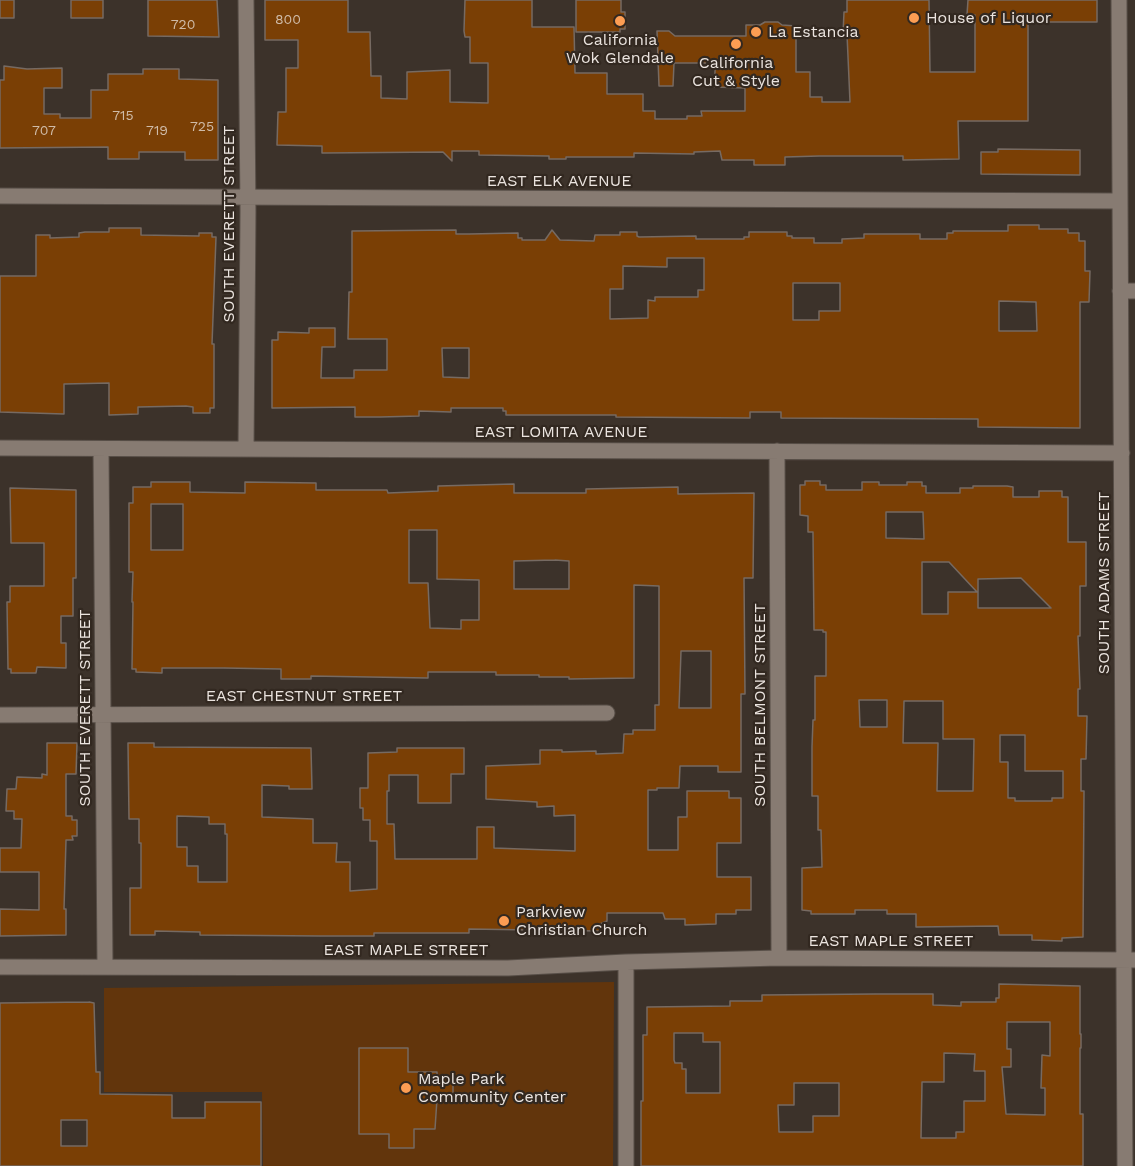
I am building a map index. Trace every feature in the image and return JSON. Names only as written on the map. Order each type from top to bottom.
[{"type":"street","name":"SOUTH EVERETT STREET","points":[[246,0],[248,198],[246,449]]},
{"type":"street","name":"SOUTH ADAMS STREET","points":[[1119,0],[1119,201],[1127,291],[1122,453],[1128,506],[1129,960],[1125,1166]]},
{"type":"street","name":"EAST ELK AVENUE","points":[[0,195],[1119,201]]},
{"type":"street","name":"EAST LOMITA AVENUE","points":[[0,448],[1122,453]]},
{"type":"street","name":"SOUTH EVERETT STREET","points":[[101,449],[105,967]]},
{"type":"street","name":"SOUTH BELMONT STREET","points":[[777,451],[779,958]]},
{"type":"street","name":"EAST CHESTNUT STREET","points":[[0,715],[607,713]]},
{"type":"street","name":"EAST MAPLE STREET","points":[[0,967],[508,968],[779,958],[1129,960]]},
{"type":"street","points":[[626,962],[626,1166]]},
{"type":"shaded area","points":[[614,982],[613,1166],[263,1166],[262,1092],[104,1092],[104,988]]},
{"type":"building","points":[[0,0],[14,0],[14,18],[0,18]]},
{"type":"building","points":[[71,0],[103,0],[103,18],[71,18]]},
{"type":"building","points":[[148,0],[217,0],[219,37],[148,36]]},
{"type":"building","points":[[265,0],[348,0],[348,32],[370,32],[371,76],[381,76],[381,98],[407,99],[407,72],[450,70],[450,102],[488,103],[488,63],[470,63],[470,37],[465,37],[464,31],[465,0],[532,0],[532,27],[574,27],[575,73],[607,73],[607,94],[643,94],[643,111],[655,111],[655,119],[687,119],[687,116],[702,116],[701,111],[745,111],[745,88],[715,87],[715,63],[674,63],[673,86],[659,86],[657,31],[669,31],[675,36],[746,36],[746,25],[778,22],[782,25],[796,26],[796,72],[810,72],[810,97],[822,97],[822,102],[850,102],[847,34],[843,34],[847,0],[929,0],[930,72],[975,72],[975,15],[967,15],[968,0],[1097,0],[1097,22],[1028,22],[1028,121],[958,121],[959,159],[903,160],[903,156],[819,156],[785,157],[785,165],[754,165],[754,160],[722,160],[720,151],[694,152],[694,154],[634,153],[634,157],[549,159],[549,156],[479,155],[479,151],[452,151],[452,161],[443,152],[322,153],[322,146],[277,145],[278,112],[286,112],[286,68],[298,68],[298,40],[265,40]]},
{"type":"building","points":[[576,0],[621,0],[621,12],[625,12],[625,29],[620,29],[620,32],[576,32]]},
{"type":"building","points":[[4,66],[27,69],[62,68],[62,88],[44,88],[44,114],[60,114],[60,118],[91,118],[91,90],[108,90],[108,74],[143,74],[143,69],[179,69],[179,79],[218,80],[218,160],[185,160],[185,152],[139,152],[139,159],[108,159],[108,147],[0,148],[0,80],[4,80]]},
{"type":"building","points":[[998,149],[1080,150],[1080,175],[981,174],[981,152],[998,152]]},
{"type":"building","points":[[1008,225],[1039,225],[1039,229],[1068,229],[1068,233],[1079,233],[1079,241],[1085,241],[1085,271],[1090,271],[1089,302],[1080,302],[1080,428],[978,427],[978,419],[781,418],[781,412],[750,412],[750,418],[616,417],[616,415],[506,415],[503,408],[451,408],[451,412],[419,411],[419,416],[355,417],[355,407],[272,408],[272,340],[278,340],[278,332],[309,333],[309,328],[335,328],[335,347],[322,347],[321,378],[354,378],[354,370],[387,370],[387,339],[348,339],[349,292],[352,292],[352,231],[456,230],[456,234],[518,233],[518,238],[522,240],[545,240],[552,230],[560,240],[594,241],[595,235],[620,235],[620,232],[637,232],[639,237],[696,236],[696,239],[744,239],[744,237],[749,237],[749,232],[787,232],[787,236],[792,236],[792,238],[814,238],[814,243],[842,243],[842,239],[864,238],[864,234],[920,234],[920,239],[947,239],[947,233],[953,233],[953,231],[1008,231]],"holes":[[[667,258],[704,258],[704,290],[698,290],[698,297],[655,297],[655,301],[648,300],[648,318],[610,319],[610,289],[623,289],[623,266],[667,267]],[[793,283],[840,283],[840,311],[819,311],[819,320],[793,320]],[[999,301],[1036,302],[1037,331],[999,331]],[[442,348],[469,348],[469,378],[443,377]]]},
{"type":"building","points":[[109,228],[141,228],[141,235],[199,236],[199,233],[212,233],[212,237],[216,237],[212,344],[214,344],[214,408],[210,408],[210,413],[193,413],[193,407],[186,406],[138,407],[138,414],[109,415],[109,383],[64,384],[64,414],[0,412],[0,276],[36,276],[36,235],[50,235],[50,238],[79,237],[79,233],[85,232],[109,232]]},
{"type":"building","points":[[805,481],[820,481],[820,485],[826,485],[826,490],[862,490],[862,482],[879,482],[879,485],[907,485],[907,482],[922,482],[922,486],[926,486],[926,493],[960,493],[960,488],[973,488],[973,486],[1007,486],[1013,487],[1013,497],[1039,497],[1039,491],[1062,491],[1062,497],[1068,497],[1068,542],[1086,542],[1086,586],[1080,586],[1080,636],[1078,636],[1080,689],[1078,689],[1078,716],[1087,716],[1086,759],[1081,759],[1081,791],[1084,791],[1083,937],[1062,938],[1062,941],[1032,940],[1032,935],[999,935],[998,926],[916,927],[916,914],[887,914],[887,910],[855,910],[855,914],[811,914],[811,911],[802,910],[802,868],[822,867],[821,830],[818,830],[818,796],[812,796],[812,747],[813,720],[815,720],[815,676],[826,676],[826,632],[814,630],[813,532],[808,532],[808,516],[800,515],[800,485],[805,485]],"holes":[[[886,512],[923,512],[924,539],[886,538]],[[922,562],[949,562],[977,592],[948,592],[948,614],[922,614]],[[1021,578],[1051,608],[978,608],[978,579]],[[859,700],[887,700],[887,727],[860,727]],[[904,701],[943,701],[943,739],[974,739],[973,791],[937,791],[938,743],[903,743]],[[1000,735],[1025,735],[1025,771],[1063,771],[1063,798],[1052,798],[1052,801],[1015,801],[1015,798],[1008,798],[1008,762],[1000,762]]]},
{"type":"building","points":[[151,482],[190,482],[190,492],[245,493],[245,482],[316,483],[316,490],[387,490],[388,493],[438,491],[438,486],[514,484],[514,493],[586,493],[586,489],[678,487],[678,494],[754,493],[753,578],[744,578],[745,694],[741,694],[741,772],[718,772],[718,766],[680,766],[679,788],[648,790],[648,850],[678,850],[678,817],[687,817],[687,791],[729,791],[729,798],[741,798],[741,843],[717,843],[717,877],[751,877],[751,910],[736,910],[736,914],[716,914],[716,924],[685,925],[685,919],[665,919],[663,913],[607,913],[607,921],[600,924],[600,931],[469,929],[469,933],[374,933],[374,936],[321,936],[200,935],[200,932],[155,931],[155,935],[130,935],[130,888],[141,888],[141,843],[139,843],[139,819],[129,819],[128,743],[154,743],[154,747],[311,748],[312,789],[289,789],[289,786],[262,785],[262,817],[313,819],[313,843],[337,843],[336,862],[350,862],[350,891],[377,889],[377,841],[370,841],[370,820],[363,820],[363,808],[360,808],[360,788],[368,788],[368,753],[397,752],[397,748],[464,748],[464,774],[451,774],[451,803],[418,803],[418,775],[389,775],[387,824],[394,824],[395,859],[477,859],[477,827],[494,827],[494,848],[575,851],[575,815],[554,816],[554,806],[537,807],[537,802],[486,799],[486,766],[540,764],[540,750],[596,751],[596,754],[623,753],[624,734],[633,734],[633,730],[655,730],[655,705],[659,705],[659,586],[634,585],[634,678],[569,679],[569,677],[539,677],[539,675],[496,675],[496,672],[428,672],[428,678],[311,676],[311,679],[281,679],[281,669],[162,668],[162,673],[136,672],[136,669],[132,669],[133,572],[129,572],[129,503],[133,503],[133,487],[151,487]],"holes":[[[151,504],[183,504],[183,550],[151,550]],[[409,530],[437,530],[437,579],[479,580],[479,620],[461,620],[461,629],[430,628],[428,583],[409,583]],[[514,561],[569,561],[569,589],[514,589]],[[681,651],[711,651],[711,708],[679,708]],[[177,816],[209,817],[209,824],[225,824],[227,882],[198,882],[198,866],[187,866],[187,847],[177,847]]]},
{"type":"building","points":[[10,488],[76,490],[76,578],[73,578],[73,616],[61,616],[61,643],[66,643],[66,668],[37,667],[36,673],[11,673],[11,669],[8,669],[7,602],[10,602],[10,586],[44,586],[44,543],[11,543]]},
{"type":"building","points":[[47,743],[77,743],[76,774],[66,774],[66,816],[72,816],[72,820],[77,820],[77,836],[72,836],[73,840],[66,840],[64,909],[66,909],[66,935],[0,936],[0,909],[39,910],[39,872],[0,872],[0,848],[21,848],[22,819],[14,819],[14,811],[6,811],[7,789],[16,789],[17,777],[42,778],[42,774],[47,775]]},
{"type":"building","points":[[999,984],[1080,986],[1080,1114],[1083,1114],[1083,1166],[641,1166],[643,1035],[647,1035],[647,1007],[730,1006],[730,1001],[762,1001],[762,995],[933,994],[933,1005],[961,1006],[961,1002],[996,1002],[996,998],[999,998]],"holes":[[[1007,1022],[1050,1022],[1050,1056],[1042,1055],[1041,1088],[1045,1088],[1045,1115],[1006,1114],[1002,1067],[1011,1067],[1011,1049],[1007,1049]],[[674,1033],[703,1033],[703,1042],[720,1042],[720,1093],[686,1093],[686,1069],[682,1069],[682,1063],[675,1063]],[[944,1053],[975,1054],[974,1071],[985,1071],[985,1101],[964,1101],[964,1132],[956,1132],[956,1138],[921,1138],[922,1082],[944,1082]],[[794,1083],[839,1083],[839,1116],[813,1116],[813,1132],[779,1132],[778,1105],[794,1105]]]},
{"type":"building","points":[[0,1003],[94,1003],[96,1072],[100,1072],[100,1094],[172,1095],[172,1118],[205,1118],[205,1102],[261,1102],[261,1166],[0,1166]],"holes":[[[61,1120],[87,1120],[87,1146],[61,1146]]]},
{"type":"building","name":"Maple Park Community Center","points":[[359,1048],[408,1048],[408,1072],[437,1072],[437,1076],[453,1077],[453,1099],[437,1099],[435,1129],[414,1129],[414,1148],[389,1148],[389,1134],[359,1134]]},
{"type":"place","name":"House of Liquor","points":[[914,18]]},
{"type":"place","name":"California Wok Glendale","points":[[620,21]]},
{"type":"place","name":"La Estancia","points":[[756,32]]},
{"type":"place","name":"California Cut & Style","points":[[736,44]]},
{"type":"place","name":"Parkview Christian Church","points":[[504,921]]},
{"type":"place","name":"Maple Park Community Center","points":[[406,1088]]}]
